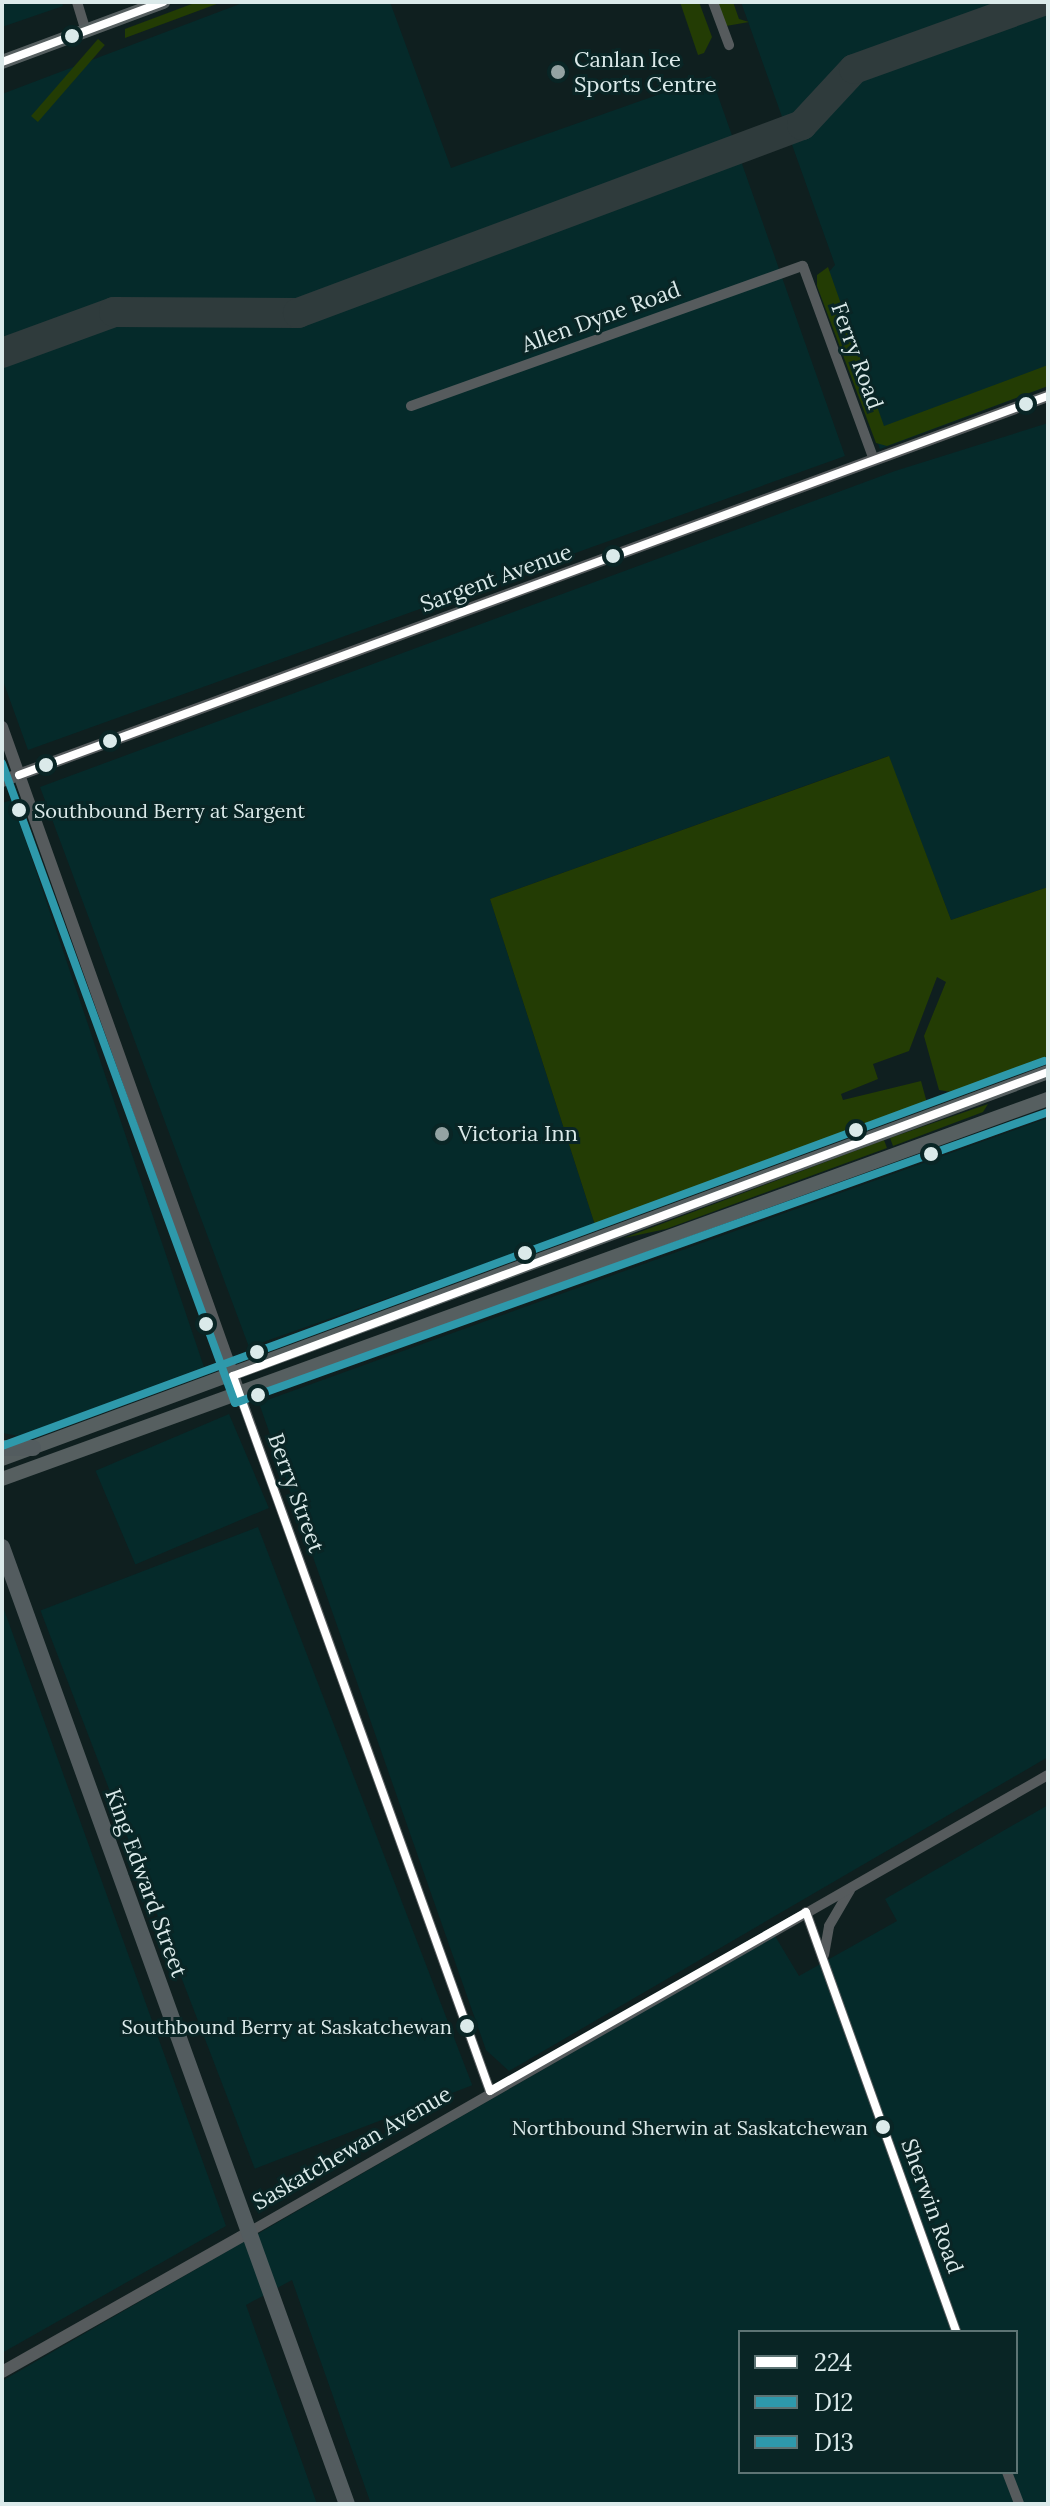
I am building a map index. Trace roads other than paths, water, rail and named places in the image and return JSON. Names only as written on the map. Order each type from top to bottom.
[{"type":"main road","points":[[2,62],[163,2]]},
{"type":"main road","points":[[2,1459],[585,1246],[1048,1072]]},
{"type":"main road","points":[[2,1479],[591,1262],[1048,1099]]},
{"type":"main road","points":[[2,1448],[33,1448]]},
{"type":"main road","name":"King Edward Street","points":[[2,1547],[347,2504]]},
{"type":"street","points":[[77,2],[86,31]]},
{"type":"street","points":[[713,2],[729,45]]},
{"type":"street","name":"Allen Dyne Road","points":[[411,406],[803,266]]},
{"type":"street","name":"Ferry Road","points":[[803,266],[874,460]]},
{"type":"street","name":"Sargent Avenue","points":[[2,781],[1048,396]]},
{"type":"street","name":"Berry Street","points":[[2,727],[490,2091]]},
{"type":"street","points":[[585,1246],[591,1262]]},
{"type":"street","points":[[393,1316],[400,1332]]},
{"type":"street","name":"Saskatchewan Avenue","points":[[2,2372],[1048,1775]]},
{"type":"street","points":[[824,1965],[825,1935],[850,1888]]},
{"type":"street","name":"Sherwin Road","points":[[806,1912],[955,2330]]},
{"type":"street","points":[[1008,2474],[1019,2504]]},
{"type":"place","name":"Canlan Ice Sports Centre","points":[[558,72]]},
{"type":"place","name":"Southbound Berry at Sargent","points":[[19,810]]},
{"type":"place","name":"Victoria Inn","points":[[442,1134]]},
{"type":"place","name":"Southbound Berry at Saskatchewan","points":[[467,2026]]},
{"type":"place","name":"Northbound Sherwin at Saskatchewan","points":[[883,2127]]}]
